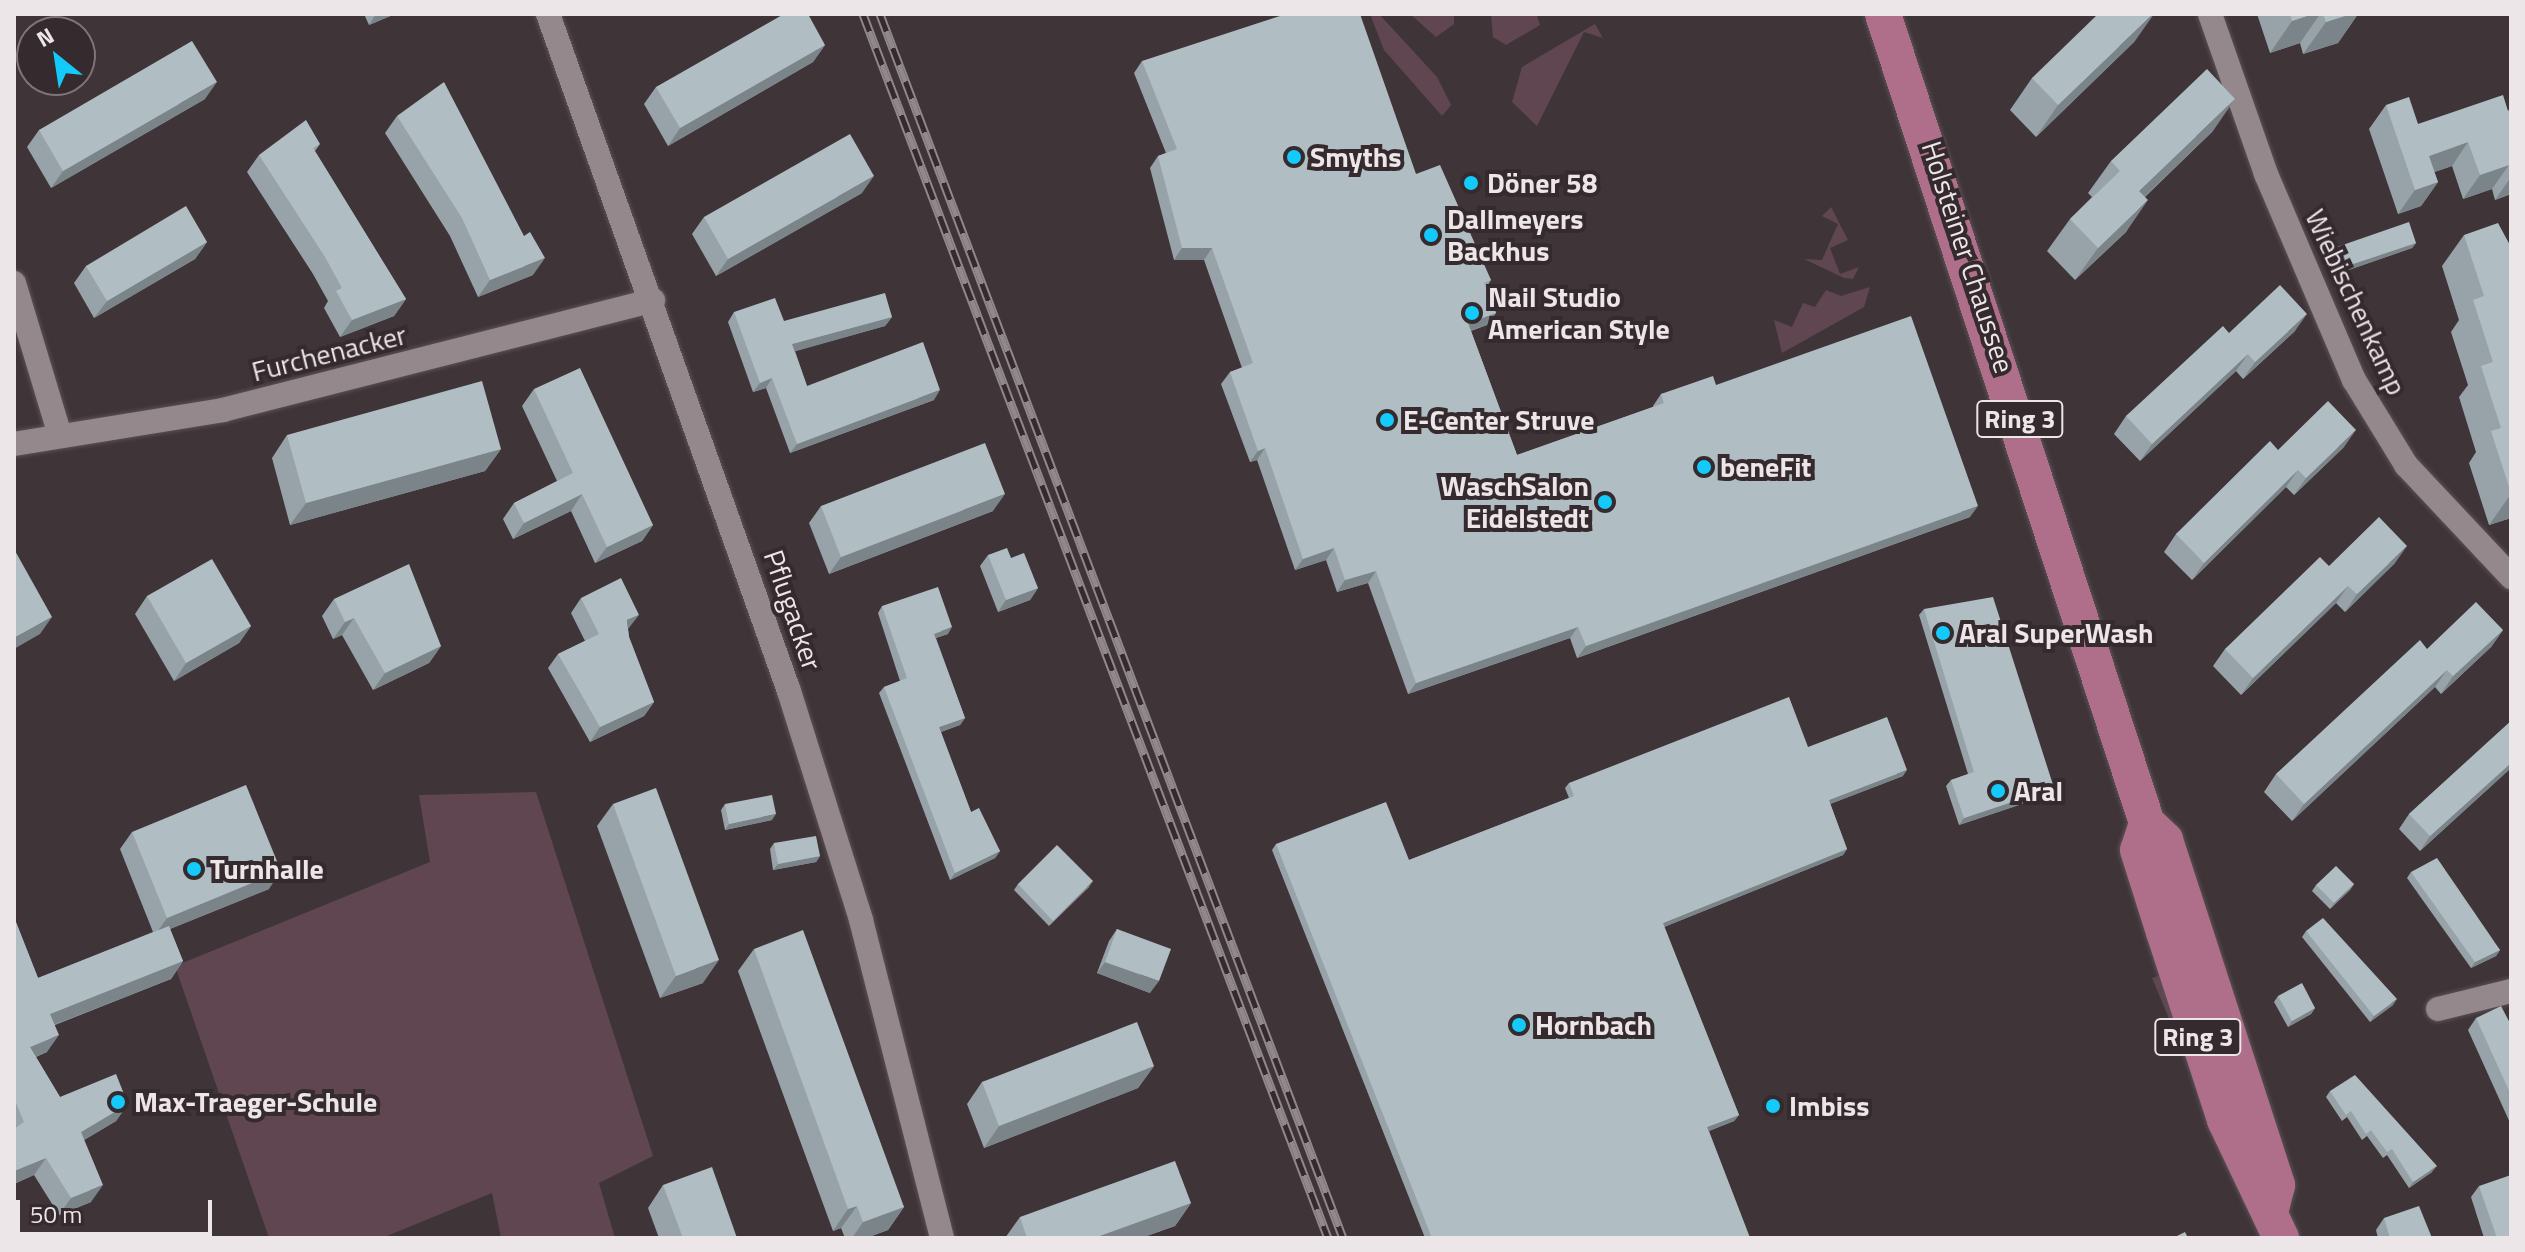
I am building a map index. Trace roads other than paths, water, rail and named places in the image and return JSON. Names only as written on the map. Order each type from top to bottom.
[{"type":"main road","name":"Holsteiner Chaussee","points":[[1883,14],[2147,823],[2168,850],[2277,1185],[2276,1223]]},
{"type":"main road","name":"Holsteiner Chaussee","points":[[2147,823],[2138,850],[2171,954],[2225,1120],[2254,1190],[2276,1223]]},
{"type":"street","name":"Pflugacker","points":[[548,14],[653,300],[852,890],[942,1238]]},
{"type":"street","name":"Wiebischenkamp","points":[[2210,14],[2266,174],[2354,380],[2406,465],[2511,577]]},
{"type":"street","points":[[14,283],[60,435]]},
{"type":"street","name":"Furchenacker","points":[[14,444],[223,410],[653,300]]},
{"type":"street","points":[[2438,1009],[2511,991]]},
{"type":"railway","points":[[863,14],[1328,1238]]},
{"type":"railway","points":[[880,14],[1343,1238]]},
{"type":"place","name":"Smyths","points":[[1294,157]]},
{"type":"place","name":"Döner 58","points":[[1471,183]]},
{"type":"place","name":"Dallmeyers Backhus","points":[[1431,235]]},
{"type":"place","name":"Nail Studio American Style","points":[[1472,313]]},
{"type":"place","name":"E-Center Struve","points":[[1387,420]]},
{"type":"place","name":"beneFit","points":[[1704,467]]},
{"type":"place","name":"WaschSalon Eidelstedt","points":[[1605,502]]},
{"type":"place","name":"Aral SuperWash","points":[[1943,633]]},
{"type":"place","name":"Aral","points":[[1998,791]]},
{"type":"place","name":"Turnhalle","points":[[194,869]]},
{"type":"place","name":"Hornbach","points":[[1519,1025]]},
{"type":"place","name":"Max-Traeger-Schule","points":[[118,1102]]},
{"type":"place","name":"Imbiss","points":[[1773,1106]]}]
